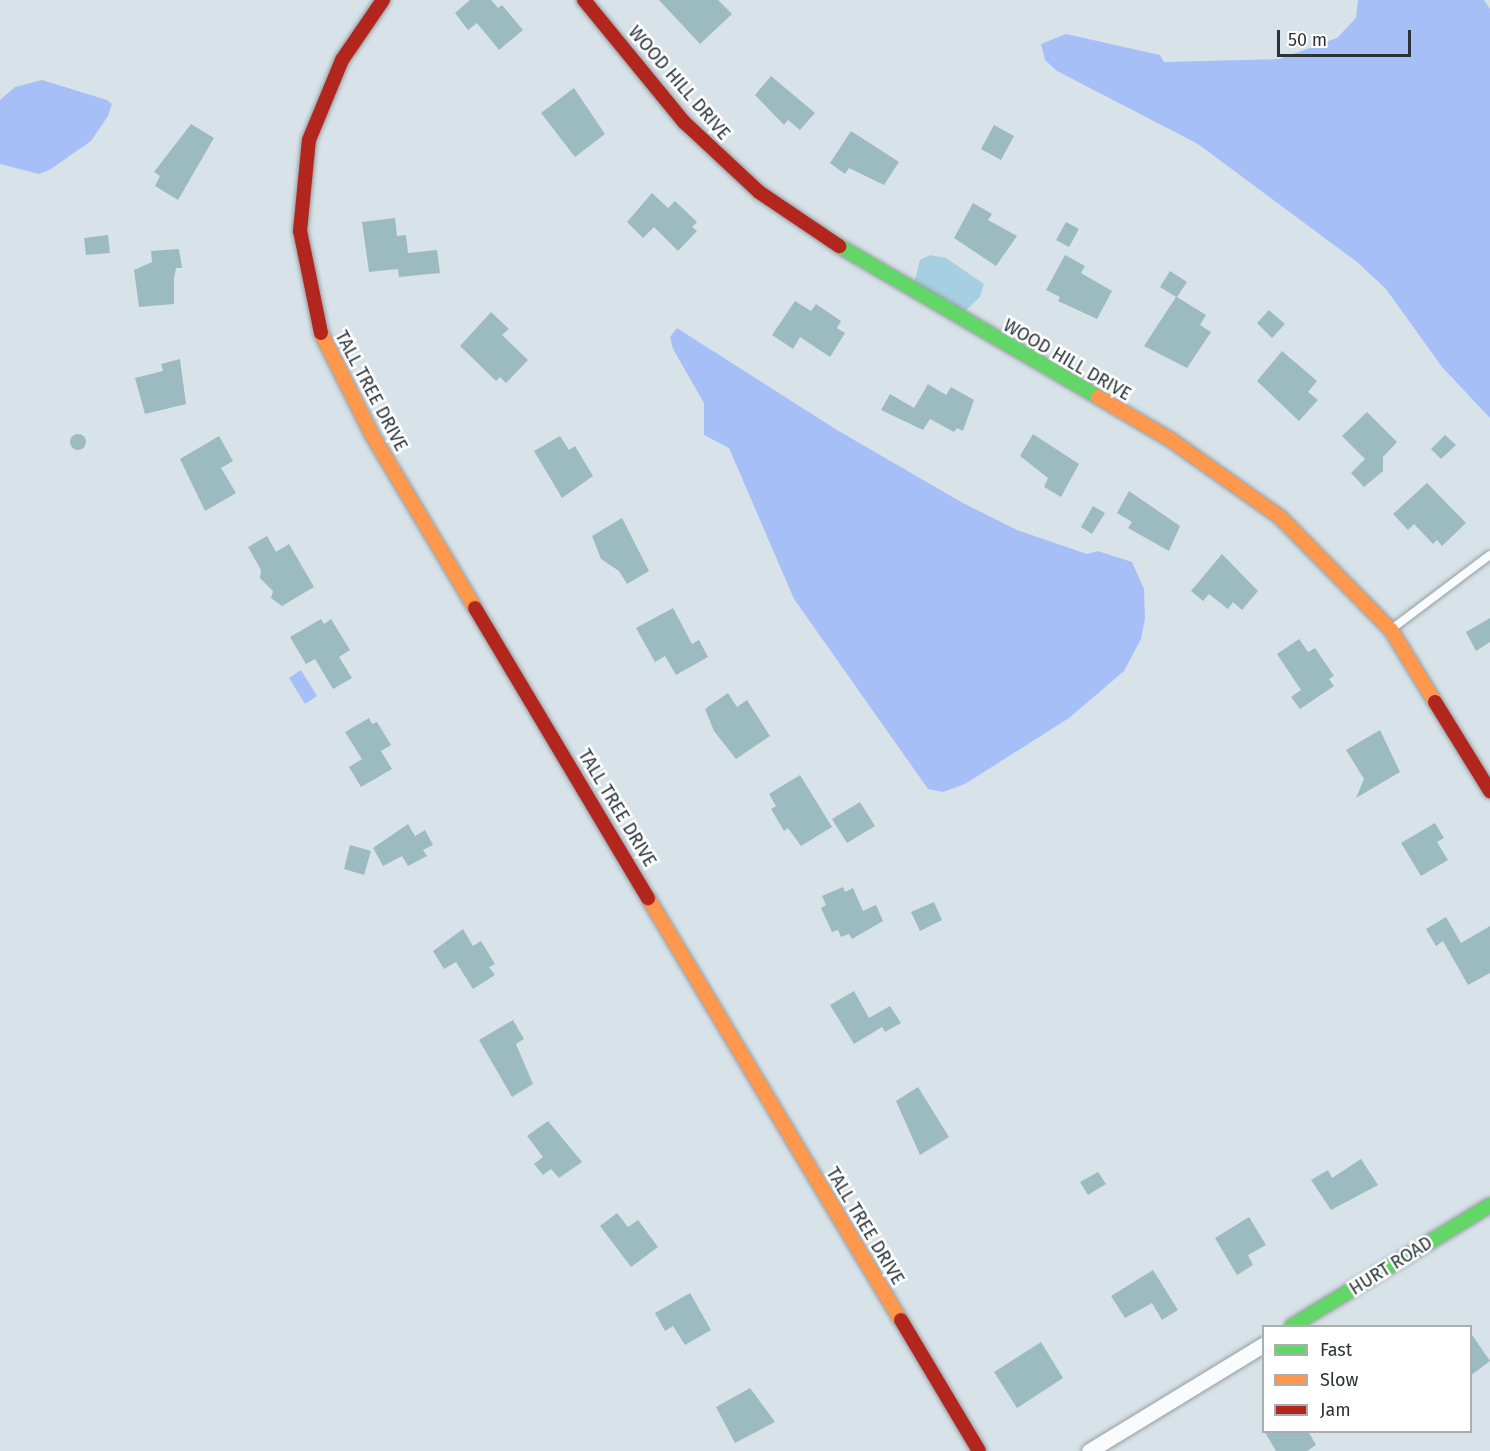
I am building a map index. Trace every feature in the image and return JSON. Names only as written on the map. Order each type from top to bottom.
[{"type":"street","name":"TALL TREE DRIVE","points":[[383,0],[342,60],[311,132],[305,160],[300,231],[308,303],[338,374],[979,1451]]},
{"type":"street","name":"WOOD HILL DRIVE","points":[[584,0],[684,122],[759,192],[821,235],[1221,474],[1304,539],[1391,630],[1490,791]]},
{"type":"street","name":"HURT ROAD","points":[[1294,1325],[1490,1205]]},
{"type":"street","points":[[1089,1451],[1262,1345]]},
{"type":"lane","points":[[1391,630],[1490,555]]},
{"type":"shaded area","points":[[930,255],[946,258],[984,284],[980,297],[964,312],[914,283],[920,260]]},
{"type":"water","points":[[1358,0],[1484,0],[1490,9],[1490,418],[1442,367],[1386,289],[1357,262],[1198,144],[1057,71],[1045,60],[1041,44],[1066,34],[1160,55],[1164,62],[1279,59],[1337,38],[1356,18]]},
{"type":"water","points":[[42,80],[107,100],[112,104],[108,116],[91,141],[51,169],[39,174],[0,164],[0,100],[15,87]]},
{"type":"water","points":[[677,328],[837,430],[963,503],[1017,530],[1087,554],[1098,551],[1132,562],[1144,589],[1145,619],[1141,639],[1124,671],[1069,718],[965,784],[943,792],[928,789],[794,599],[729,448],[704,435],[704,403],[673,349],[670,337]]},
{"type":"water","points":[[301,670],[317,696],[305,704],[289,678]]},
{"type":"building","points":[[470,0],[491,0],[498,8],[502,5],[523,30],[499,50],[477,23],[468,30],[455,13]]},
{"type":"building","points":[[659,0],[718,0],[732,14],[700,44]]},
{"type":"building","points":[[771,76],[815,113],[800,130],[788,120],[784,125],[755,95]]},
{"type":"building","points":[[574,88],[605,134],[575,157],[541,113]]},
{"type":"building","points":[[191,124],[214,138],[178,200],[155,186],[160,176],[154,172]]},
{"type":"building","points":[[994,125],[1014,136],[1001,160],[981,149]]},
{"type":"building","points":[[851,131],[899,162],[884,185],[849,168],[845,174],[830,163]]},
{"type":"building","points":[[652,193],[668,208],[675,201],[697,222],[692,227],[697,231],[678,251],[654,227],[643,238],[627,222]]},
{"type":"building","points":[[973,203],[992,214],[988,220],[1017,236],[996,266],[954,238]]},
{"type":"building","points":[[395,218],[397,236],[406,235],[408,253],[437,250],[440,273],[399,277],[398,269],[369,272],[362,222]]},
{"type":"building","points":[[1066,222],[1079,229],[1069,247],[1056,240]]},
{"type":"building","points":[[108,235],[110,253],[86,255],[84,238]]},
{"type":"building","points":[[179,249],[182,268],[176,268],[174,304],[139,307],[134,270],[152,262],[151,251]]},
{"type":"building","points":[[1065,255],[1085,266],[1081,273],[1112,291],[1097,319],[1058,301],[1060,297],[1046,290]]},
{"type":"building","points":[[1170,271],[1187,282],[1177,297],[1206,315],[1200,325],[1211,332],[1187,368],[1144,346],[1176,297],[1160,287]]},
{"type":"building","points":[[795,301],[811,311],[816,304],[841,321],[837,328],[845,333],[830,357],[800,337],[793,349],[772,335]]},
{"type":"building","points":[[1269,310],[1285,324],[1272,338],[1257,323]]},
{"type":"building","points":[[491,312],[509,329],[502,335],[528,360],[506,383],[500,377],[496,381],[460,346]]},
{"type":"building","points":[[1282,351],[1317,381],[1308,392],[1318,400],[1299,421],[1257,381]]},
{"type":"building","points":[[180,359],[186,404],[145,414],[135,378],[163,371],[161,364]]},
{"type":"building","points":[[928,384],[946,395],[951,387],[974,400],[963,431],[957,428],[954,432],[930,419],[923,430],[881,410],[890,394],[914,408]]},
{"type":"building","points":[[1367,412],[1397,442],[1383,457],[1383,471],[1364,487],[1351,473],[1365,459],[1342,436]]},
{"type":"building","points":[[75,434],[81,434],[86,442],[84,448],[75,450],[70,445],[70,439]]},
{"type":"building","points":[[1033,434],[1079,464],[1061,497],[1044,487],[1048,478],[1020,456]]},
{"type":"building","points":[[1445,435],[1456,445],[1441,459],[1431,449]]},
{"type":"building","points":[[219,436],[233,461],[221,468],[236,493],[205,511],[180,459]]},
{"type":"building","points":[[560,436],[569,450],[575,446],[593,476],[562,498],[534,451]]},
{"type":"building","points":[[1427,483],[1466,523],[1442,546],[1437,540],[1433,544],[1414,524],[1408,530],[1393,514]]},
{"type":"building","points":[[1129,491],[1180,526],[1169,551],[1128,528],[1132,522],[1117,513]]},
{"type":"building","points":[[1093,506],[1105,513],[1092,534],[1081,527]]},
{"type":"building","points":[[622,518],[649,571],[627,584],[619,571],[601,559],[592,536]]},
{"type":"building","points":[[267,536],[276,552],[289,544],[314,587],[282,606],[271,598],[273,591],[260,578],[261,570],[248,547]]},
{"type":"building","points":[[1222,554],[1258,591],[1242,610],[1233,602],[1228,609],[1209,594],[1203,601],[1191,591]]},
{"type":"building","points":[[673,608],[692,644],[699,640],[708,657],[676,675],[665,656],[655,662],[636,628]]},
{"type":"building","points":[[1490,618],[1490,642],[1476,651],[1466,632]]},
{"type":"building","points":[[321,619],[324,624],[331,619],[350,650],[339,657],[352,678],[333,689],[315,659],[306,664],[290,637]]},
{"type":"building","points":[[1299,639],[1308,652],[1315,648],[1334,676],[1329,679],[1334,686],[1300,709],[1291,697],[1301,690],[1277,654]]},
{"type":"building","points":[[728,693],[737,707],[747,700],[770,736],[736,759],[714,731],[705,709]]},
{"type":"building","points":[[369,718],[372,724],[377,722],[391,745],[381,751],[392,769],[361,787],[349,767],[362,759],[345,732]]},
{"type":"building","points":[[1380,730],[1400,772],[1356,798],[1364,779],[1346,750]]},
{"type":"building","points":[[800,775],[832,827],[801,846],[788,828],[784,831],[771,809],[776,806],[769,794]]},
{"type":"building","points":[[860,802],[875,826],[847,843],[832,819]]},
{"type":"building","points":[[1435,823],[1444,838],[1437,842],[1448,860],[1421,876],[1401,843]]},
{"type":"building","points":[[408,824],[415,836],[425,830],[433,845],[423,850],[427,856],[408,866],[402,856],[383,866],[373,848]]},
{"type":"building","points":[[350,845],[371,851],[364,875],[344,869]]},
{"type":"building","points":[[843,887],[845,892],[853,888],[863,911],[876,905],[883,921],[852,939],[849,934],[841,937],[838,930],[832,932],[821,908],[826,905],[822,896]]},
{"type":"building","points":[[934,902],[942,920],[920,931],[911,912]]},
{"type":"building","points":[[1446,917],[1461,943],[1490,926],[1490,973],[1468,985],[1443,941],[1436,946],[1426,929]]},
{"type":"building","points":[[463,929],[473,946],[481,941],[495,964],[489,967],[495,975],[473,989],[456,962],[444,969],[433,951]]},
{"type":"building","points":[[854,991],[869,1018],[890,1006],[901,1023],[885,1032],[882,1027],[854,1044],[830,1005]]},
{"type":"building","points":[[513,1020],[524,1039],[516,1044],[533,1084],[512,1097],[479,1040]]},
{"type":"building","points":[[918,1087],[949,1137],[920,1155],[896,1101]]},
{"type":"building","points":[[548,1121],[582,1162],[559,1178],[551,1169],[543,1175],[534,1164],[543,1157],[527,1136]]},
{"type":"building","points":[[1361,1159],[1378,1185],[1331,1210],[1311,1180],[1328,1170],[1332,1178]]},
{"type":"building","points":[[1098,1172],[1106,1184],[1088,1195],[1080,1182]]},
{"type":"building","points":[[617,1213],[628,1227],[638,1220],[658,1247],[631,1267],[600,1226]]},
{"type":"building","points":[[1249,1217],[1266,1245],[1248,1255],[1253,1265],[1237,1275],[1215,1238]]},
{"type":"building","points":[[1153,1270],[1178,1310],[1162,1320],[1152,1303],[1125,1318],[1111,1296]]},
{"type":"building","points":[[690,1293],[711,1330],[685,1345],[673,1326],[665,1331],[655,1313]]},
{"type":"building","points":[[1472,1335],[1490,1361],[1472,1374]]},
{"type":"building","points":[[1041,1342],[1063,1378],[1017,1408],[994,1372]]},
{"type":"building","points":[[750,1388],[775,1422],[735,1443],[716,1407]]},
{"type":"building","points":[[1265,1433],[1309,1433],[1316,1445],[1307,1451],[1276,1451]]},
{"type":"traffic: fast","points":[[839,246],[1098,397]]},
{"type":"traffic: fast","points":[[1294,1325],[1490,1205]]},
{"type":"traffic: slow","points":[[321,333],[372,435],[475,608]]},
{"type":"traffic: slow","points":[[1098,397],[1171,440],[1280,517],[1391,630],[1435,702]]},
{"type":"traffic: slow","points":[[648,898],[901,1320]]},
{"type":"traffic: jam","points":[[321,333],[300,231],[309,140],[342,60],[383,0]]},
{"type":"traffic: jam","points":[[584,0],[684,122],[759,192],[839,246]]},
{"type":"traffic: jam","points":[[475,608],[648,898]]},
{"type":"traffic: jam","points":[[1435,702],[1490,791]]},
{"type":"traffic: jam","points":[[901,1320],[979,1451]]}]
